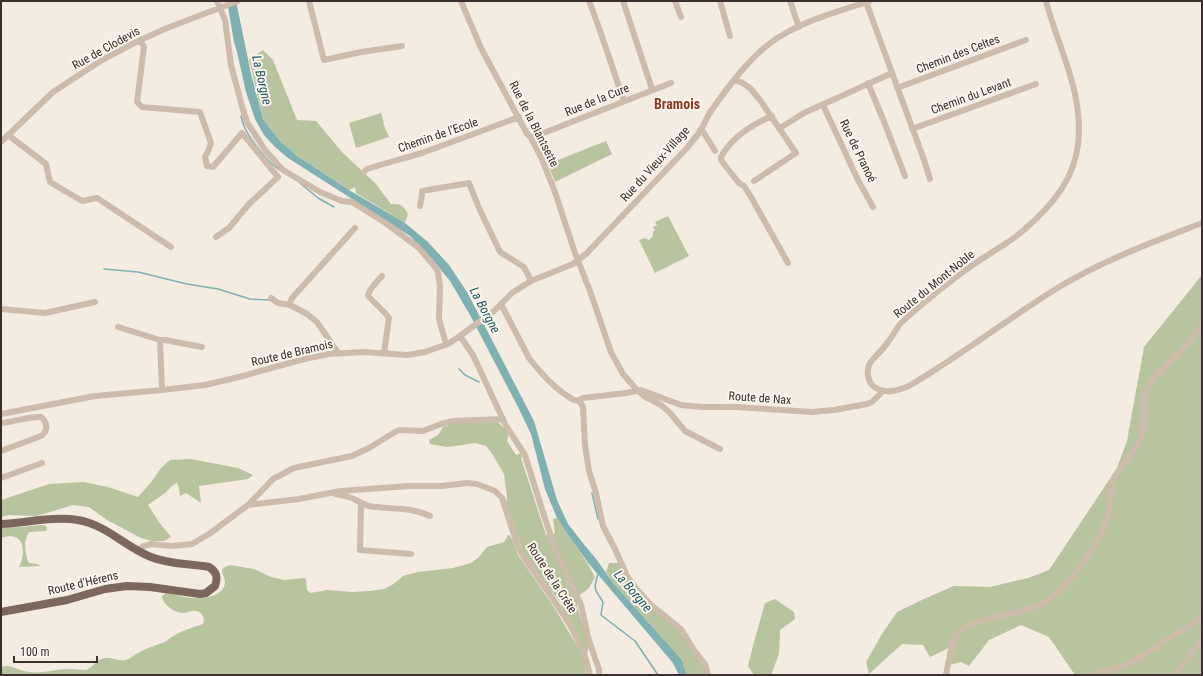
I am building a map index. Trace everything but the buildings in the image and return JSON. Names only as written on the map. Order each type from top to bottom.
[{"type":"main road","name":"Route d'Hérens","points":[[1,524],[66,519],[89,522],[151,557],[161,560],[209,567],[214,570],[217,576],[215,586],[206,593],[200,594],[150,587],[127,586],[67,600],[1,612]]},
{"type":"street","points":[[217,1],[221,8],[224,20],[231,64],[243,110],[247,122],[265,150],[283,170],[320,192],[342,201],[352,202],[387,224],[419,248],[438,272],[440,286],[439,319],[446,344]]},
{"type":"street","name":"Rue de Clodevis","points":[[1,142],[53,92],[102,60],[167,28],[238,1]]},
{"type":"street","points":[[309,1],[324,60],[402,46]]},
{"type":"street","name":"Rue de la Blantsette","points":[[461,1],[481,48],[531,138],[543,163],[555,192],[568,235],[614,359],[623,374],[637,390],[644,396],[661,405],[685,431],[720,449]]},
{"type":"street","points":[[589,1],[600,28],[608,58],[624,101]]},
{"type":"street","points":[[623,1],[652,89]]},
{"type":"street","points":[[675,1],[680,17]]},
{"type":"street","points":[[720,1],[730,36]]},
{"type":"street","points":[[790,1],[799,27]]},
{"type":"street","name":"Route du Mont-Noble","points":[[1046,1],[1071,75],[1079,112],[1080,130],[1078,148],[1075,161],[1067,181],[1050,205],[1023,231],[970,266],[902,322],[867,369],[868,377],[872,384],[879,389],[888,391],[900,390],[907,387],[1037,301],[1078,276],[1102,263],[1202,223]]},
{"type":"street","points":[[868,2],[930,179]]},
{"type":"street","name":"Rue du Vieux-Village","points":[[469,329],[487,317],[512,293],[531,281],[573,264],[592,248],[688,147],[711,111],[734,80],[763,49],[778,38],[799,27],[853,4],[868,2]]},
{"type":"street","points":[[140,40],[144,48],[138,102],[142,107],[200,112],[211,143],[205,157],[207,166],[213,166],[242,133],[278,177],[249,204],[229,228],[216,237]]},
{"type":"street","name":"Chemin des Celtes","points":[[897,88],[1026,40]]},
{"type":"street","points":[[780,128],[804,113],[892,73]]},
{"type":"street","points":[[734,80],[741,82],[750,88],[761,100],[796,153],[754,181]]},
{"type":"street","name":"Rue de la Cure","points":[[531,138],[652,89],[671,83]]},
{"type":"street","points":[[868,83],[905,176]]},
{"type":"street","name":"Chemin du Levant","points":[[912,129],[1036,84]]},
{"type":"street","name":"Rue de Pranoé","points":[[823,105],[858,180],[873,207]]},
{"type":"street","points":[[718,154],[729,146],[746,129],[772,116]]},
{"type":"street","name":"Chemin de l'Ecole","points":[[364,172],[367,169],[422,153],[519,117]]},
{"type":"street","points":[[700,130],[704,133],[734,178],[744,186],[788,263]]},
{"type":"street","points":[[8,135],[46,164],[50,182],[82,201],[97,198],[171,247]]},
{"type":"street","points":[[420,206],[422,191],[470,183],[479,208],[500,252],[524,267],[531,281]]},
{"type":"street","points":[[289,305],[292,298],[355,228]]},
{"type":"street","points":[[382,276],[370,289],[368,296],[389,318],[384,353]]},
{"type":"street","points":[[271,298],[278,303],[289,305],[307,314],[317,322],[338,353]]},
{"type":"street","points":[[1,309],[45,313],[95,302]]},
{"type":"street","points":[[501,304],[529,358],[550,383],[574,400],[626,394],[637,390]]},
{"type":"street","points":[[946,675],[953,646],[957,635],[962,630],[968,626],[1003,615],[1026,610],[1038,605],[1049,599],[1063,588],[1073,577],[1105,527],[1114,478],[1138,445],[1141,437],[1144,401],[1147,388],[1202,326]]},
{"type":"street","points":[[118,327],[160,340],[202,347]]},
{"type":"street","name":"Route de Bramois","points":[[1,414],[95,396],[212,384],[304,358],[338,353],[384,353],[414,355],[446,344],[469,329]]},
{"type":"street","name":"Route de la Crête","points":[[460,336],[473,355],[503,419],[526,455],[555,549],[581,605],[588,637],[599,669],[599,675]]},
{"type":"street","points":[[160,340],[162,390]]},
{"type":"street","name":"Route de Nax","points":[[637,390],[642,390],[686,406],[736,407],[804,412],[834,410],[860,406],[870,403],[880,394]]},
{"type":"street","points":[[579,400],[583,407],[585,445],[589,472],[596,493],[603,526],[627,576],[634,586],[650,604],[681,629],[705,664],[708,675]]},
{"type":"street","points":[[1,423],[7,423],[35,416],[41,417],[45,420],[46,425],[45,432],[41,436],[1,451]]},
{"type":"street","points":[[138,550],[151,544],[172,546],[192,544],[209,534],[248,505],[273,480],[294,468],[352,456],[400,430],[423,431],[453,421],[503,419]]},
{"type":"street","points":[[1,478],[42,463]]},
{"type":"street","name":"Route de la Crête","points":[[248,505],[272,503],[340,491],[409,486],[442,486],[467,483],[483,486],[498,493],[502,498],[518,547],[524,559],[572,628],[584,653],[590,675]]},
{"type":"street","name":"Route de la Crête","points":[[332,493],[348,497],[367,505],[382,508],[412,510],[430,516]]},
{"type":"street","points":[[361,503],[360,550],[411,554]]},
{"type":"street","points":[[1094,675],[1124,666],[1149,652],[1202,617]]},
{"type":"street","points":[[1175,675],[1202,640]]},
{"type":"green space","points":[[263,50],[273,60],[297,120],[316,121],[342,152],[376,184],[391,204],[400,205],[403,207],[408,214],[405,223],[356,193],[355,187],[349,190],[297,156],[282,143],[271,130],[263,119],[249,59]]},
{"type":"green space","points":[[381,113],[383,123],[389,137],[356,148],[349,123]]},
{"type":"green space","points":[[606,141],[612,154],[555,182],[548,164]]},
{"type":"green space","points":[[668,216],[689,256],[655,273],[639,240],[645,238],[649,240],[653,236],[653,232],[655,230],[653,227],[657,225],[655,222]]},
{"type":"green space","points":[[1202,275],[1202,675],[1075,675],[1049,637],[1021,625],[989,640],[969,666],[961,662],[949,665],[953,646],[930,657],[923,645],[902,644],[869,674],[866,662],[897,612],[954,586],[990,587],[1028,578],[1049,570],[1117,468],[1127,441],[1144,347]]},
{"type":"green space","points":[[498,422],[509,433],[507,441],[516,455],[521,453],[521,458],[546,535],[555,533],[553,519],[557,518],[587,562],[595,577],[589,588],[577,597],[577,606],[589,646],[586,659],[564,615],[561,603],[527,559],[521,546],[506,505],[507,497],[504,474],[491,452],[486,446],[475,443],[446,447],[430,444],[429,440],[438,435],[443,427],[454,423]]},
{"type":"green space","points":[[191,459],[238,468],[253,475],[248,479],[199,486],[201,503],[186,493],[180,496],[177,483],[173,485],[165,493],[148,505],[171,537],[164,541],[152,541],[141,538],[107,520],[89,507],[73,505],[37,516],[9,515],[1,517],[1,500],[49,484],[84,482],[108,487],[138,497],[161,468],[170,460]]},
{"type":"green space","points":[[46,526],[46,531],[29,532],[25,543],[26,556],[29,563],[41,566],[19,567],[23,555],[22,544],[19,539],[15,537],[9,536],[1,538],[1,528]]},
{"type":"green space","points":[[508,535],[512,539],[518,555],[554,607],[582,654],[586,675],[1,675],[1,667],[4,666],[10,666],[30,672],[64,669],[85,670],[90,668],[99,660],[105,658],[126,660],[150,647],[165,642],[178,633],[203,624],[204,618],[200,612],[191,611],[180,613],[170,608],[164,602],[162,596],[166,593],[171,593],[184,597],[204,598],[218,594],[225,584],[222,570],[230,565],[254,569],[271,577],[284,580],[304,578],[306,579],[307,590],[310,593],[328,590],[352,592],[370,591],[384,589],[392,585],[403,576],[418,572],[453,568],[471,563],[479,557],[487,547],[504,542]]},
{"type":"green space","points":[[609,563],[622,563],[634,586],[681,629],[708,675],[687,675],[682,660],[613,583],[606,572]]},
{"type":"green space","points":[[775,599],[794,612],[795,619],[780,630],[779,654],[771,675],[754,675],[748,666],[754,642],[765,603]]},
{"type":"water","points":[[227,1],[236,1],[251,74],[263,119],[282,143],[297,156],[349,190],[405,223],[428,242],[449,265],[467,292],[534,421],[557,500],[568,524],[597,560],[613,583],[682,660],[687,675],[679,675],[673,663],[589,564],[557,518],[545,489],[531,434],[470,315],[450,281],[433,260],[410,236],[288,158],[264,135],[255,119],[246,92],[234,42]]},
{"type":"waterway","points":[[241,116],[247,133],[255,145],[265,157],[280,170]]},
{"type":"waterway","points":[[300,183],[318,198],[334,207]]},
{"type":"waterway","points":[[104,269],[138,272],[187,284],[218,289],[250,299],[269,300]]},
{"type":"waterway","points":[[459,369],[465,375],[479,382]]},
{"type":"waterway","points":[[592,493],[598,519]]},
{"type":"waterway","points":[[598,573],[595,586],[596,591],[603,602],[601,615],[635,641],[658,675]]},
{"type":"district","name":"Bramois","points":[[677,104]]},
{"type":"water label","name":"La Borgne","points":[[262,80]]},
{"type":"water label","name":"La Borgne","points":[[485,310]]},
{"type":"water label","name":"La Borgne","points":[[633,591]]}]
